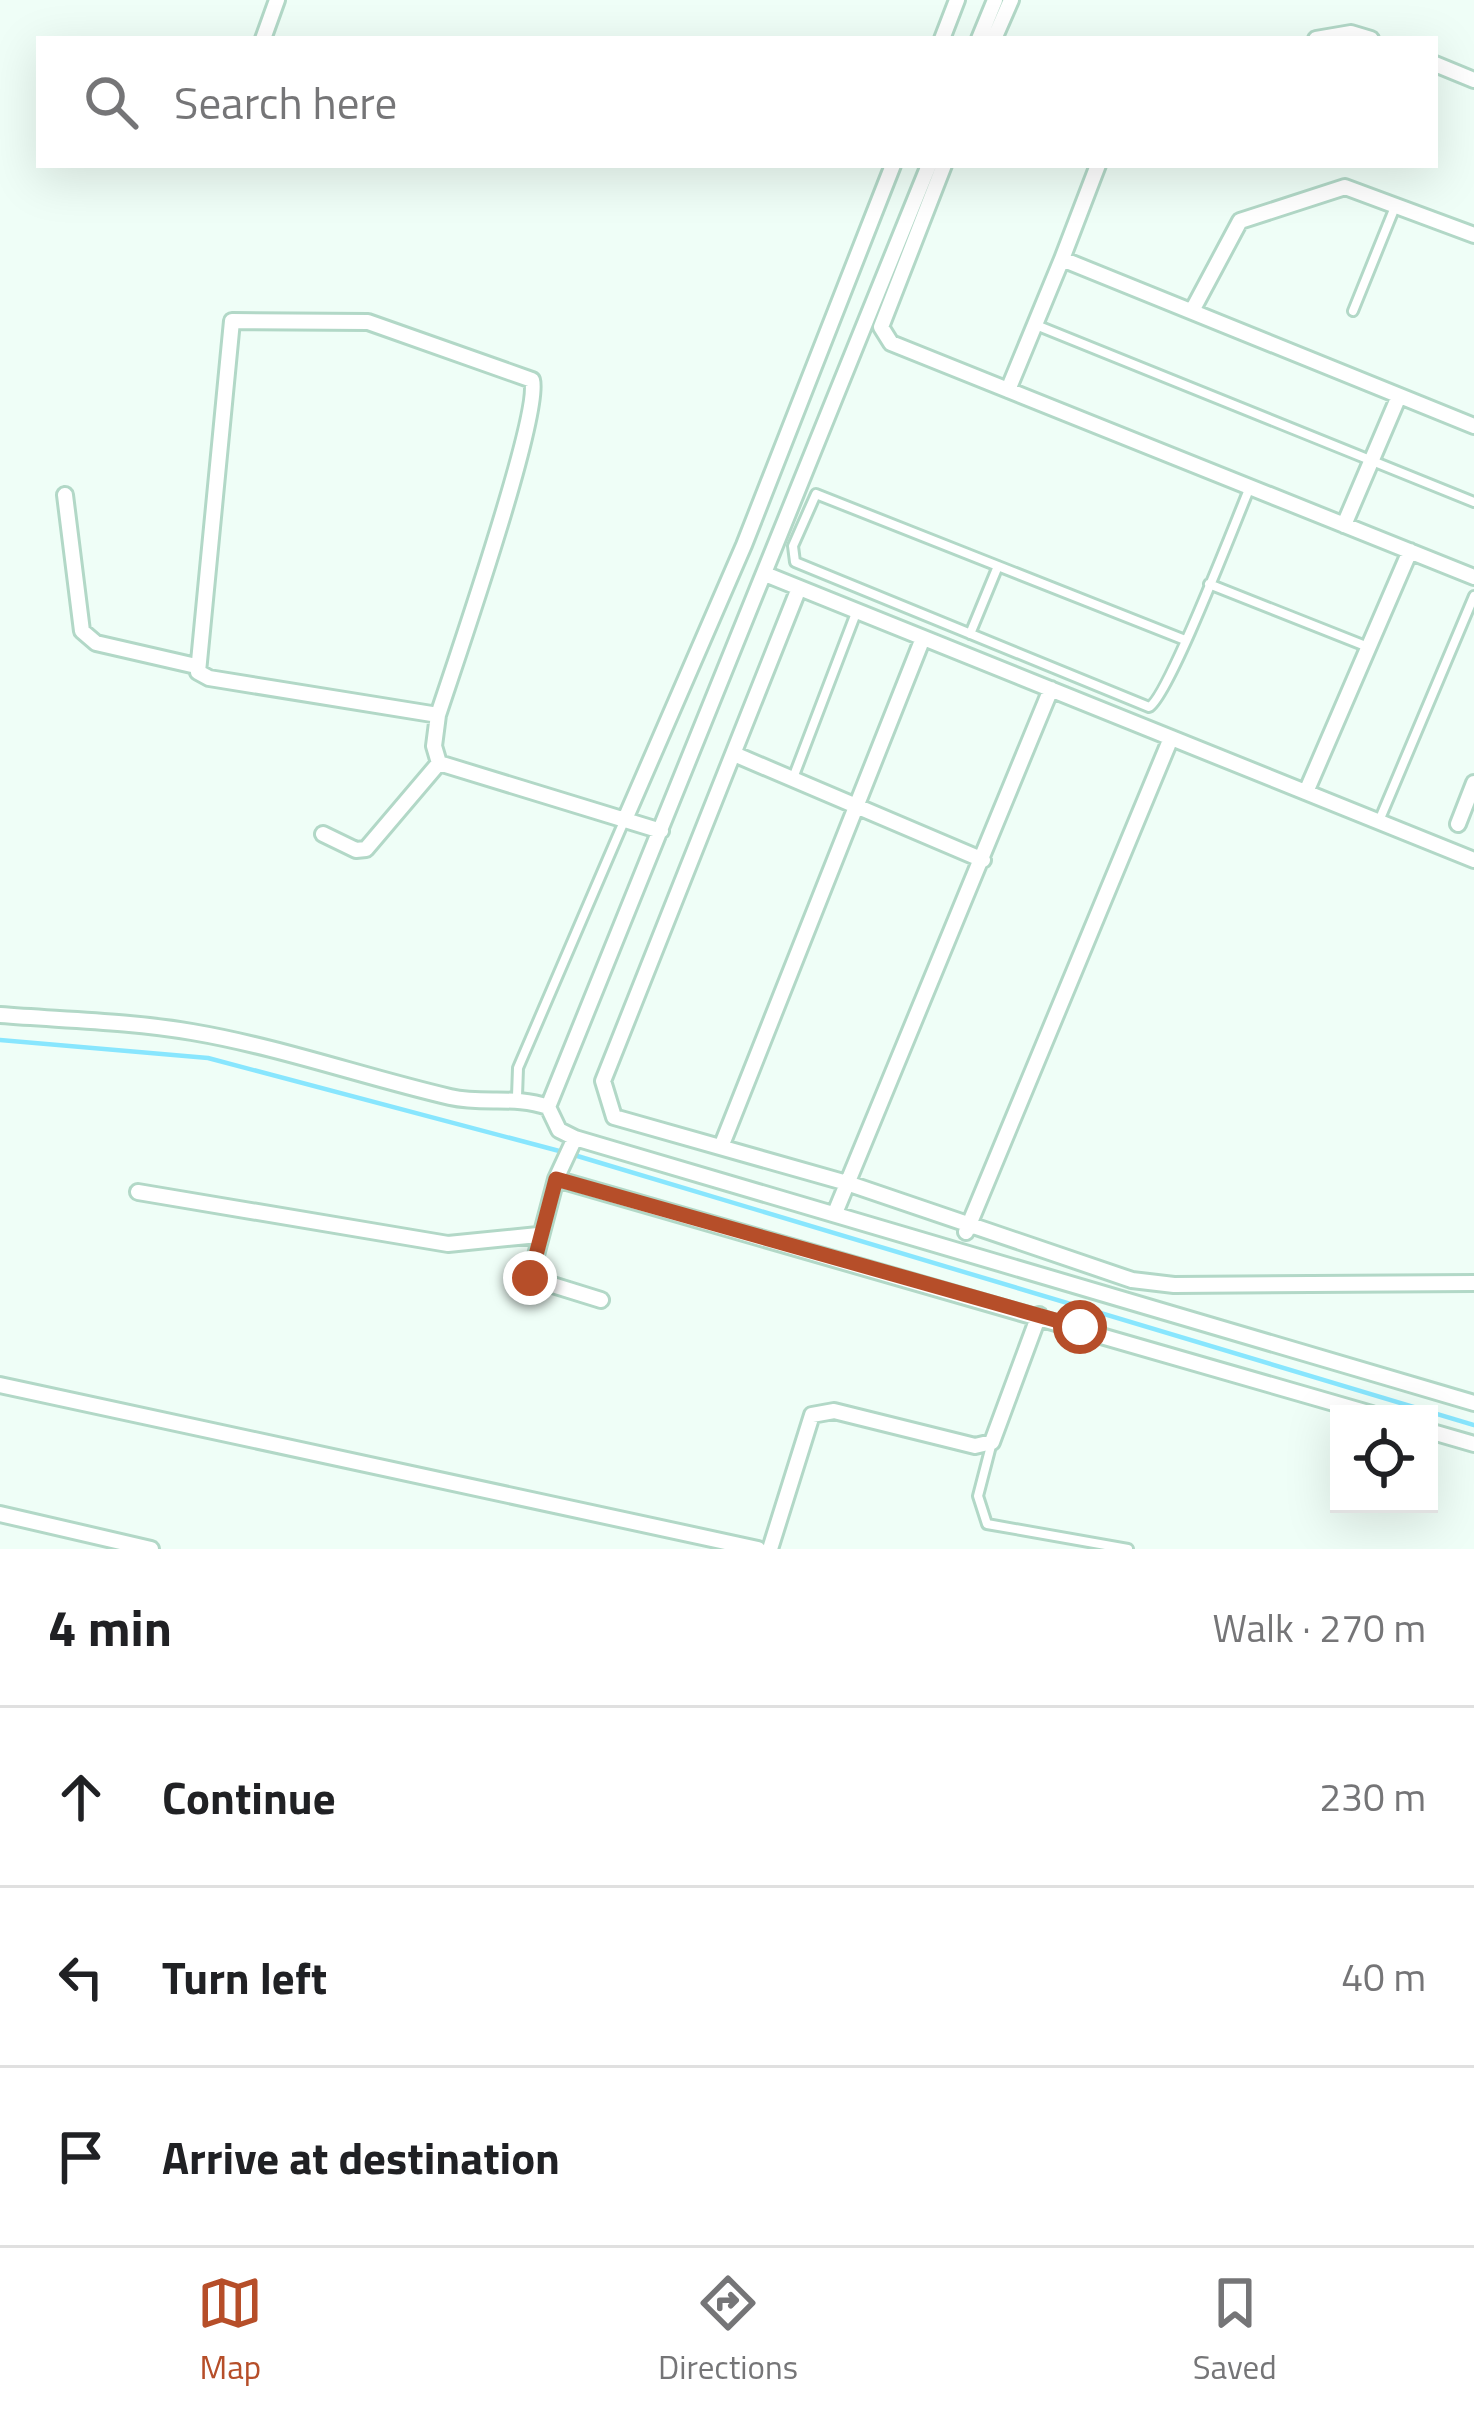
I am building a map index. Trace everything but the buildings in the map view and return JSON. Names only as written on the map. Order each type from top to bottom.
[{"type":"street","points":[[264,36],[277,0]]},
{"type":"street","points":[[943,36],[957,0]]},
{"type":"street","points":[[981,36],[995,0]]},
{"type":"street","points":[[995,36],[1011,0]]},
{"type":"street","points":[[1438,65],[1474,80]]},
{"type":"street","points":[[626,817],[744,545],[891,168]]},
{"type":"street","points":[[928,168],[883,300],[880,327],[891,343],[1474,577]]},
{"type":"street","points":[[548,1107],[765,574],[943,168]]},
{"type":"street","points":[[1008,389],[1097,168]]},
{"type":"street","points":[[1192,308],[1240,221],[1345,187],[1474,235]]},
{"type":"street","points":[[1062,259],[1474,426]]},
{"type":"street","points":[[196,666],[232,321],[368,322],[526,374],[534,386],[481,588],[438,715],[434,746],[439,763]]},
{"type":"street","points":[[1343,525],[1399,396]]},
{"type":"street","points":[[65,495],[82,631],[96,643],[196,666],[209,678],[438,715]]},
{"type":"street","points":[[1306,792],[1410,551]]},
{"type":"street","points":[[765,574],[1474,860]]},
{"type":"street","points":[[800,588],[602,1089],[614,1117],[848,1183],[967,1228],[1151,1284],[1474,1283]]},
{"type":"street","points":[[721,1147],[923,638]]},
{"type":"street","points":[[835,1213],[1051,689]]},
{"type":"street","points":[[958,1250],[1171,738]]},
{"type":"street","points":[[734,754],[982,860]]},
{"type":"street","points":[[439,763],[661,831]]},
{"type":"street","points":[[323,834],[356,850],[366,849],[439,763]]},
{"type":"street","points":[[1458,824],[1474,783]]},
{"type":"street","points":[[0,1015],[188,1031],[295,1053],[454,1098],[487,1101],[517,1096],[548,1107],[559,1130],[573,1143],[835,1213],[1474,1403]]},
{"type":"street","points":[[573,1143],[529,1267],[532,1282],[601,1300]]},
{"type":"street","points":[[559,1173],[1342,1405]]},
{"type":"street","points":[[138,1192],[448,1244],[538,1234]]},
{"type":"street","points":[[770,1549],[808,1423],[818,1411],[975,1446],[992,1442],[1039,1315]]},
{"type":"street","points":[[0,1385],[758,1549]]},
{"type":"street","points":[[1438,1434],[1474,1444]]},
{"type":"street","points":[[0,1514],[151,1549]]},
{"type":"lane","points":[[1353,311],[1396,204]]},
{"type":"lane","points":[[1035,324],[1474,502]]},
{"type":"lane","points":[[1185,640],[812,497],[791,560],[1149,707],[1159,701],[1209,584],[1250,487]]},
{"type":"lane","points":[[970,634],[998,566]]},
{"type":"lane","points":[[1209,584],[1368,647]]},
{"type":"lane","points":[[1379,821],[1474,596]]},
{"type":"lane","points":[[792,779],[857,611]]},
{"type":"lane","points":[[517,1096],[518,1068],[626,817]]},
{"type":"lane","points":[[992,1442],[978,1496],[987,1524],[1128,1549]]},
{"type":"waterway","points":[[0,1040],[208,1058],[563,1152]]},
{"type":"waterway","points":[[574,1155],[1474,1425]]},
{"type":"route","points":[[530,1278],[546,1201],[556,1179],[1080,1327]]}]
